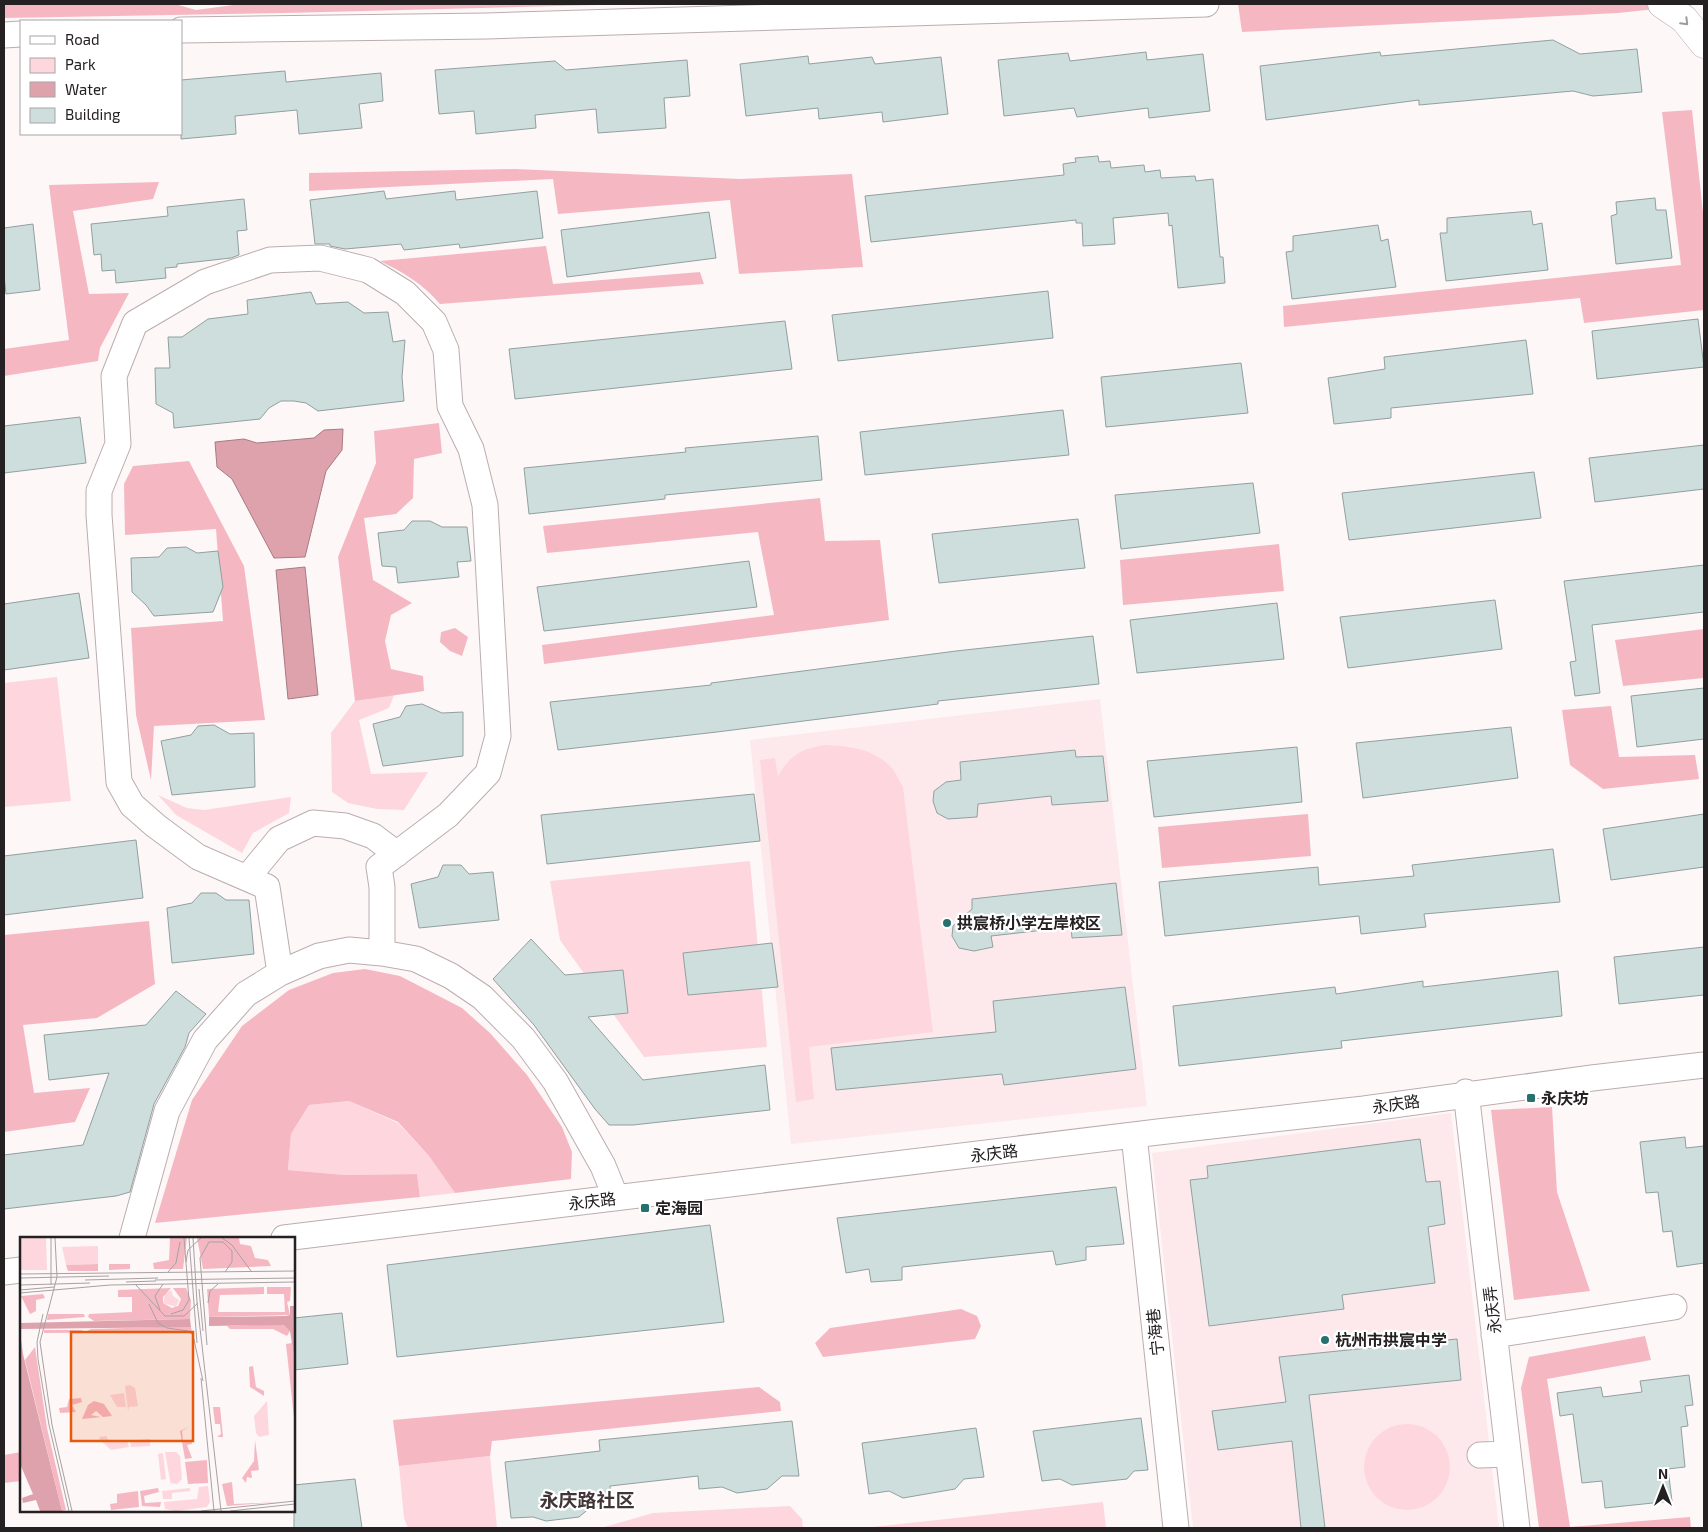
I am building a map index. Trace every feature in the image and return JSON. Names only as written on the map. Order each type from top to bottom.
[{"type":"highway","points":[[1662,4],[1684,19],[1704,44]]},
{"type":"street","points":[[182,30],[487,26],[1206,4]]},
{"type":"street","points":[[4,35],[20,34]]},
{"type":"street","points":[[280,972],[267,887],[198,857],[156,826],[132,805],[119,782],[99,515],[99,491],[118,444],[114,376],[135,323],[205,282],[270,260],[320,258],[368,270],[405,293],[434,322],[446,350],[450,406],[471,449],[486,505],[498,736],[488,773],[448,815],[379,867],[382,887],[382,953]]},
{"type":"street","points":[[247,878],[279,839],[313,823],[345,826],[373,836],[397,854]]},
{"type":"street","points":[[132,1237],[167,1111],[205,1040],[246,994],[280,972],[319,956],[349,950],[416,959],[451,976],[482,997],[523,1038],[556,1081],[603,1166],[616,1198]]},
{"type":"street","name":"永庆路","points":[[292,1237],[1364,1109],[1466,1093],[1704,1065]]},
{"type":"street","name":"永庆弄","points":[[1466,1093],[1517,1528]]},
{"type":"street","name":"宁海巷","points":[[1134,1135],[1176,1528]]},
{"type":"street","points":[[4,1272],[20,1270]]},
{"type":"street","points":[[1494,1335],[1674,1307]]},
{"type":"street","points":[[1480,1455],[1508,1454]]},
{"type":"shaded area","points":[[4,4],[175,4],[196,10],[241,4],[638,4],[4,18]]},
{"type":"shaded area","points":[[1238,4],[1693,5],[1618,13],[1242,32]]},
{"type":"shaded area","points":[[1692,110],[1704,222],[1704,310],[1584,323],[1580,298],[1284,327],[1283,306],[1681,265],[1662,112]]},
{"type":"shaded area","points":[[515,169],[740,179],[852,174],[863,267],[739,274],[730,200],[558,214],[553,179],[309,191],[309,173]]},
{"type":"shaded area","points":[[159,182],[153,199],[73,211],[89,294],[129,293],[100,348],[98,361],[4,376],[4,349],[69,340],[49,185]]},
{"type":"shaded area","points":[[546,246],[553,284],[700,272],[704,284],[440,304],[412,279],[380,261]]},
{"type":"shaded area","points":[[439,423],[442,453],[414,459],[413,498],[396,514],[364,518],[373,580],[412,603],[391,615],[385,641],[391,669],[423,676],[424,691],[355,701],[338,557],[376,463],[374,431]]},
{"type":"shaded area","points":[[189,461],[244,566],[265,720],[154,726],[151,780],[136,715],[131,628],[223,621],[216,529],[125,535],[124,484],[133,466]]},
{"type":"shaded area","points":[[820,498],[825,541],[880,540],[889,620],[544,664],[542,645],[774,615],[758,532],[547,553],[543,526]]},
{"type":"shaded area","points":[[1279,544],[1284,591],[1123,605],[1120,560]]},
{"type":"shaded area","points":[[455,628],[468,637],[462,656],[450,651],[440,642],[441,632]]},
{"type":"shaded area","points":[[1704,629],[1704,678],[1623,686],[1615,640]]},
{"type":"shaded area","name":"拱宸桥小学左岸校区","points":[[1100,699],[1147,1106],[791,1144],[750,740]]},
{"type":"shaded area","points":[[1611,706],[1619,757],[1695,755],[1699,779],[1603,789],[1570,765],[1562,710]]},
{"type":"shaded area","points":[[1308,814],[1311,856],[1162,868],[1158,827]]},
{"type":"shaded area","points":[[149,921],[155,984],[97,1018],[23,1025],[34,1093],[90,1088],[75,1122],[4,1132],[4,935]]},
{"type":"shaded area","points":[[365,969],[400,976],[462,1008],[490,1033],[527,1075],[562,1127],[572,1152],[571,1179],[455,1193],[429,1156],[398,1122],[349,1101],[309,1105],[291,1134],[288,1170],[345,1175],[417,1174],[420,1197],[155,1223],[192,1100],[242,1026],[289,990],[333,973]]},
{"type":"shaded area","points":[[1552,1107],[1557,1192],[1590,1291],[1514,1300],[1491,1110]]},
{"type":"shaded area","name":"杭州市拱宸中学","points":[[1451,1113],[1499,1528],[1193,1528],[1152,1153]]},
{"type":"shaded area","points":[[961,1309],[977,1316],[981,1326],[975,1339],[823,1357],[815,1343],[830,1328]]},
{"type":"shaded area","points":[[1645,1336],[1651,1360],[1547,1379],[1570,1527],[1690,1517],[1691,1528],[1539,1528],[1521,1388],[1529,1357]]},
{"type":"shaded area","points":[[759,1387],[780,1402],[781,1411],[492,1441],[490,1456],[399,1466],[393,1420]]},
{"type":"shaded area","points":[[20,1452],[20,1481],[4,1483],[4,1455]]},
{"type":"green space","points":[[57,677],[71,801],[4,807],[4,683]]},
{"type":"green space","points":[[394,695],[389,708],[359,720],[371,774],[428,772],[404,810],[377,809],[348,803],[332,792],[331,733],[355,701]]},
{"type":"green space","points":[[824,745],[851,747],[876,756],[893,769],[903,787],[933,1032],[809,1047],[814,1099],[796,1102],[760,760],[775,758],[778,776],[787,763],[797,754]]},
{"type":"green space","points":[[158,795],[187,808],[204,810],[291,797],[289,813],[253,833],[242,853],[176,815]]},
{"type":"green space","points":[[750,861],[767,1047],[644,1057],[560,940],[550,881]]},
{"type":"green space","points":[[349,1101],[398,1123],[429,1156],[455,1193],[420,1197],[417,1174],[345,1175],[288,1170],[291,1134],[309,1105]]},
{"type":"green space","points":[[1407,1424],[1424,1427],[1438,1436],[1447,1450],[1450,1467],[1447,1484],[1438,1498],[1424,1507],[1407,1510],[1390,1507],[1376,1498],[1367,1484],[1364,1467],[1367,1450],[1376,1436],[1390,1427]]},
{"type":"green space","points":[[490,1456],[497,1528],[408,1528],[404,1518],[399,1466]]},
{"type":"green space","points":[[1103,1502],[1106,1528],[863,1528]]},
{"type":"green space","points":[[790,1506],[802,1519],[803,1528],[601,1528],[653,1513]]},
{"type":"water","points":[[343,429],[342,450],[326,471],[305,557],[274,558],[232,479],[217,467],[215,442],[244,439],[257,443],[314,438],[324,430]]},
{"type":"water","points":[[305,567],[318,695],[288,699],[276,570]]},
{"type":"building","points":[[1553,40],[1580,54],[1637,49],[1642,92],[1593,96],[1573,91],[1419,105],[1419,100],[1266,120],[1260,66],[1380,52],[1381,56]]},
{"type":"building","points":[[1146,52],[1147,60],[1203,54],[1210,111],[1149,118],[1148,108],[1077,117],[1074,108],[1004,116],[998,60],[1068,53],[1070,61]]},
{"type":"building","points":[[808,56],[809,64],[872,57],[875,64],[941,57],[948,114],[883,122],[882,112],[819,119],[818,108],[746,116],[740,64]]},
{"type":"building","points":[[687,60],[690,96],[664,98],[666,128],[598,133],[596,109],[535,115],[536,128],[476,134],[474,111],[439,114],[435,70],[555,61],[566,70]]},
{"type":"building","points":[[285,71],[286,82],[381,73],[383,101],[359,104],[362,128],[299,134],[297,110],[235,116],[236,134],[181,139],[182,80]]},
{"type":"building","points":[[1098,156],[1099,162],[1110,161],[1111,168],[1144,165],[1145,172],[1160,170],[1161,178],[1195,176],[1196,181],[1213,179],[1220,257],[1223,257],[1225,283],[1178,288],[1172,225],[1169,226],[1168,213],[1113,218],[1115,244],[1083,246],[1082,223],[1076,223],[1076,220],[871,242],[865,196],[1064,175],[1063,164],[1076,162],[1075,158]]},
{"type":"building","points":[[384,191],[386,199],[455,191],[456,200],[537,191],[543,238],[460,248],[459,244],[404,250],[401,244],[345,249],[330,246],[330,244],[315,244],[310,200]]},
{"type":"building","points":[[1655,198],[1656,210],[1666,210],[1672,258],[1616,264],[1611,216],[1617,214],[1616,202]]},
{"type":"building","points":[[244,199],[247,230],[237,231],[239,255],[231,258],[177,264],[177,267],[165,268],[166,278],[116,283],[115,270],[102,271],[101,254],[94,255],[91,224],[168,216],[167,207]]},
{"type":"building","points":[[1531,211],[1533,225],[1542,223],[1548,270],[1446,281],[1440,233],[1447,233],[1447,218]]},
{"type":"building","points":[[709,212],[716,258],[567,277],[561,230]]},
{"type":"building","points":[[33,224],[40,290],[6,294],[4,228]]},
{"type":"building","points":[[1378,225],[1381,241],[1388,239],[1396,287],[1292,299],[1286,252],[1293,251],[1293,236]]},
{"type":"building","points":[[1048,291],[1053,338],[838,361],[832,315]]},
{"type":"building","points":[[311,292],[316,304],[348,302],[364,313],[388,312],[393,342],[405,340],[402,377],[404,401],[318,411],[306,403],[281,401],[269,408],[260,419],[174,428],[173,413],[156,404],[155,368],[170,368],[168,337],[182,337],[208,319],[248,314],[247,300]]},
{"type":"building","points":[[1698,319],[1704,367],[1597,379],[1592,331]]},
{"type":"building","points":[[785,321],[792,369],[515,399],[509,349]]},
{"type":"building","points":[[1526,340],[1533,394],[1391,408],[1391,418],[1334,424],[1328,378],[1385,369],[1384,357]]},
{"type":"building","points":[[1241,363],[1248,413],[1106,427],[1101,377]]},
{"type":"building","points":[[1063,410],[1069,455],[865,475],[860,432]]},
{"type":"building","points":[[80,417],[86,463],[4,473],[4,426]]},
{"type":"building","points":[[818,436],[822,480],[665,495],[665,499],[529,514],[524,468],[686,452],[685,448]]},
{"type":"building","points":[[1704,445],[1704,489],[1595,502],[1589,458]]},
{"type":"building","points":[[1534,472],[1541,518],[1349,540],[1342,493]]},
{"type":"building","points":[[1253,483],[1260,533],[1121,549],[1115,495]]},
{"type":"building","points":[[1078,519],[1085,568],[939,583],[932,534]]},
{"type":"building","points":[[412,521],[430,521],[442,527],[467,527],[471,561],[457,562],[459,577],[398,583],[396,567],[382,566],[378,533],[404,530]]},
{"type":"building","points":[[186,547],[197,553],[218,551],[223,587],[213,612],[154,616],[146,605],[132,592],[131,558],[159,557],[167,548]]},
{"type":"building","points":[[749,561],[757,607],[544,631],[537,587]]},
{"type":"building","points":[[1704,565],[1704,612],[1592,625],[1600,693],[1575,696],[1570,662],[1576,661],[1564,581]]},
{"type":"building","points":[[79,593],[89,658],[4,670],[4,604]]},
{"type":"building","points":[[1495,600],[1502,649],[1348,668],[1340,617]]},
{"type":"building","points":[[1277,603],[1284,659],[1137,673],[1130,620]]},
{"type":"building","points":[[1093,636],[1099,684],[938,701],[938,704],[558,750],[550,702],[711,685],[711,683],[956,651]]},
{"type":"building","points":[[1704,688],[1704,739],[1637,747],[1631,696]]},
{"type":"building","points":[[422,704],[442,713],[463,712],[463,756],[383,766],[373,724],[400,717],[406,706]]},
{"type":"building","points":[[214,725],[230,734],[254,733],[255,787],[172,795],[161,741],[191,735],[198,726]]},
{"type":"building","points":[[1511,727],[1518,778],[1363,798],[1356,743]]},
{"type":"building","points":[[1297,747],[1302,802],[1154,817],[1147,761]]},
{"type":"building","points":[[1075,750],[1076,757],[1103,756],[1108,801],[1052,805],[1051,796],[978,804],[977,817],[948,819],[937,813],[933,801],[934,791],[946,782],[961,780],[960,762]]},
{"type":"building","points":[[754,794],[760,841],[547,864],[541,815]]},
{"type":"building","points":[[1704,814],[1704,867],[1611,880],[1603,829]]},
{"type":"building","points":[[136,840],[143,898],[4,915],[4,856]]},
{"type":"building","points":[[1553,849],[1560,902],[1424,914],[1426,927],[1361,934],[1359,916],[1165,936],[1159,882],[1318,867],[1319,885],[1414,876],[1412,865]]},
{"type":"building","points":[[443,865],[461,865],[469,874],[493,872],[499,920],[419,928],[411,884],[438,877]]},
{"type":"building","points":[[1116,883],[1122,935],[1072,938],[1071,927],[991,936],[993,947],[974,951],[959,948],[952,936],[953,926],[972,909],[972,899]]},
{"type":"building","points":[[201,893],[216,893],[226,900],[249,900],[254,954],[172,963],[167,908],[192,903]]},
{"type":"building","points":[[531,939],[565,975],[623,970],[628,1013],[588,1017],[643,1080],[765,1065],[770,1110],[633,1125],[609,1125],[595,1109],[534,1025],[493,979]]},
{"type":"building","points":[[772,943],[778,987],[688,995],[683,953]]},
{"type":"building","points":[[1704,947],[1704,995],[1619,1004],[1614,957]]},
{"type":"building","points":[[1558,971],[1562,1016],[1341,1041],[1342,1048],[1179,1066],[1173,1006],[1335,987],[1336,994],[1423,981],[1423,987]]},
{"type":"building","points":[[1125,987],[1136,1069],[1004,1085],[1002,1074],[836,1090],[831,1048],[996,1032],[993,1001]]},
{"type":"building","points":[[176,991],[206,1014],[189,1033],[185,1047],[154,1104],[130,1192],[116,1196],[4,1209],[4,1155],[83,1145],[109,1073],[49,1080],[44,1035],[146,1025]]},
{"type":"building","points":[[1685,1137],[1686,1148],[1704,1146],[1704,1263],[1677,1267],[1672,1231],[1663,1232],[1658,1192],[1646,1193],[1640,1142]]},
{"type":"building","points":[[1420,1139],[1426,1182],[1440,1181],[1445,1224],[1428,1227],[1435,1283],[1342,1295],[1344,1309],[1209,1326],[1190,1180],[1208,1178],[1207,1166]]},
{"type":"building","points":[[1116,1187],[1124,1244],[1086,1247],[1086,1260],[1056,1265],[1053,1251],[902,1267],[902,1280],[871,1282],[869,1269],[846,1273],[837,1218]]},
{"type":"building","points":[[710,1225],[724,1322],[397,1357],[387,1265]]},
{"type":"building","points":[[342,1313],[348,1364],[295,1370],[295,1318]]},
{"type":"building","points":[[1457,1339],[1461,1380],[1309,1395],[1325,1528],[1301,1528],[1292,1441],[1218,1450],[1212,1411],[1286,1402],[1279,1357]]},
{"type":"building","points":[[1689,1375],[1693,1405],[1685,1406],[1688,1426],[1681,1427],[1685,1467],[1668,1469],[1672,1501],[1605,1508],[1602,1481],[1582,1483],[1573,1414],[1560,1416],[1557,1393],[1601,1387],[1603,1397],[1642,1392],[1640,1381]]},
{"type":"building","points":[[1141,1418],[1148,1470],[1134,1471],[1127,1479],[1072,1485],[1060,1479],[1042,1481],[1033,1431]]},
{"type":"building","points":[[792,1421],[799,1476],[782,1476],[767,1489],[737,1493],[722,1487],[699,1489],[698,1476],[610,1486],[611,1506],[591,1507],[579,1517],[546,1521],[533,1517],[511,1518],[505,1462],[600,1451],[599,1440]]},
{"type":"building","points":[[976,1428],[984,1477],[964,1479],[955,1489],[903,1498],[889,1491],[869,1494],[862,1443]]},
{"type":"building","points":[[355,1479],[362,1528],[294,1528],[295,1485]]},
{"type":"place","name":"拱宸桥小学左岸校区","points":[[947,923]]},
{"type":"place","name":"永庆坊","points":[[1531,1098]]},
{"type":"place","name":"定海园","points":[[645,1208]]},
{"type":"place","name":"杭州市拱宸中学","points":[[1325,1340]]},
{"type":"district","name":"永庆路社区","points":[[587,1500]]}]
